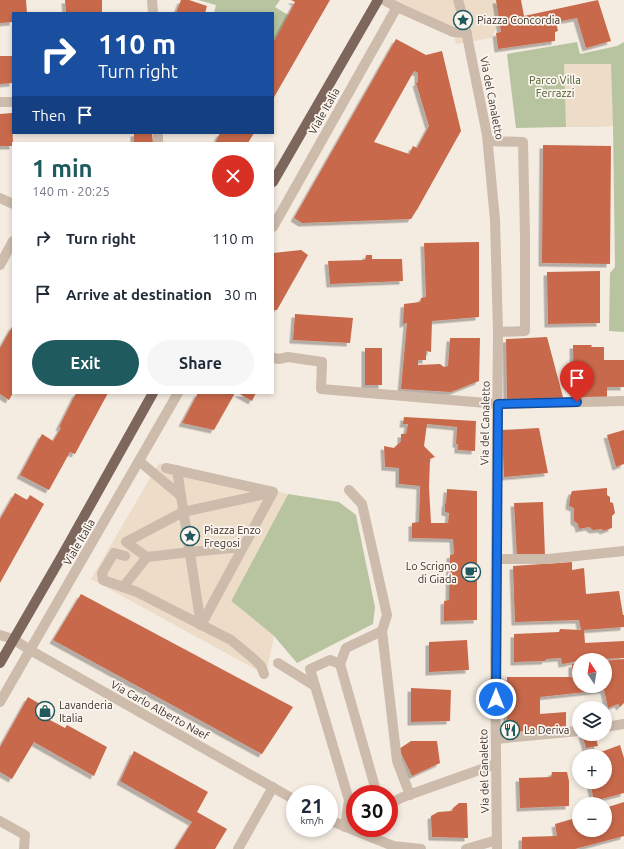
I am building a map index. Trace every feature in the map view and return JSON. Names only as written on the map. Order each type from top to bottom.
[{"type":"main road","name":"Viale Italia","points":[[274,180],[378,0]]},
{"type":"main road","name":"Viale Italia","points":[[0,663],[152,394]]},
{"type":"street","points":[[152,0],[153,12]]},
{"type":"street","points":[[384,0],[453,32],[467,33]]},
{"type":"street","name":"Via del Canaletto","points":[[458,0],[467,33],[488,141],[495,220],[498,332],[496,559],[497,845]]},
{"type":"street","name":"Viale Italia","points":[[274,225],[397,7]]},
{"type":"street","points":[[0,102],[12,102]]},
{"type":"street","points":[[488,141],[523,142],[525,331],[498,332]]},
{"type":"street","points":[[0,198],[12,204]]},
{"type":"street","points":[[0,265],[12,243]]},
{"type":"street","points":[[274,358],[288,357],[322,362],[321,389],[498,404],[624,401]]},
{"type":"street","name":"Viale Italia","points":[[0,702],[177,394]]},
{"type":"street","points":[[139,461],[181,496]]},
{"type":"street","points":[[166,468],[273,492]]},
{"type":"street","points":[[177,470],[201,625]]},
{"type":"street","points":[[350,490],[362,504],[387,615],[382,631],[397,761],[410,795]]},
{"type":"street","points":[[264,674],[261,666],[231,640],[137,592],[103,580],[102,573],[114,553],[183,512],[273,492]]},
{"type":"street","points":[[201,625],[273,492]]},
{"type":"street","points":[[129,544],[148,557],[243,547]]},
{"type":"street","points":[[114,553],[124,557],[129,544]]},
{"type":"street","points":[[496,559],[548,559],[624,551]]},
{"type":"street","points":[[123,587],[148,557]]},
{"type":"street","points":[[374,785],[340,664],[346,648],[382,631]]},
{"type":"street","name":"Via Carlo Alberto Naef","points":[[0,635],[13,639],[286,795]]},
{"type":"street","points":[[340,664],[330,660],[310,670],[349,800],[345,827]]},
{"type":"street","points":[[278,663],[315,686]]},
{"type":"street","points":[[612,726],[624,724]]},
{"type":"street","points":[[496,739],[572,732]]},
{"type":"street","points":[[398,800],[496,764]]},
{"type":"street","points":[[238,849],[273,787]]},
{"type":"street","points":[[0,821],[25,835],[24,849]]},
{"type":"street","points":[[338,824],[393,846],[421,849]]},
{"type":"street","points":[[466,849],[497,845]]},
{"type":"green space","points":[[198,0],[280,0],[275,7],[288,15],[275,40],[274,12],[214,12],[216,5]]},
{"type":"green space","name":"Parco Villa Ferrazzi","points":[[577,42],[580,54],[617,46],[624,42],[624,332],[609,331],[610,273],[615,267],[613,126],[516,128],[507,54]]},
{"type":"green space","points":[[288,494],[339,502],[356,515],[375,607],[373,624],[297,663],[274,636],[231,601]]},
{"type":"shaded area","name":"Piazza Concordia","points":[[384,0],[512,0],[491,38],[456,44],[453,32]]},
{"type":"shaded area","points":[[564,64],[611,64],[613,126],[566,127]]},
{"type":"shaded area","name":"Piazza Enzo Fregosi","points":[[159,463],[288,494],[231,601],[274,636],[266,675],[91,579]]},
{"type":"building","points":[[0,0],[26,0],[27,12],[12,12],[12,22],[0,23]]},
{"type":"building","points":[[65,0],[102,0],[102,12],[66,12]]},
{"type":"building","points":[[181,0],[189,0],[207,6],[205,12],[176,12]]},
{"type":"building","points":[[291,0],[330,0],[274,97],[274,40],[295,2]]},
{"type":"building","points":[[496,0],[521,0],[524,16],[598,0],[611,41],[586,48],[577,18],[556,22],[558,31],[555,32],[555,41],[498,49],[496,33],[501,32]]},
{"type":"building","points":[[396,39],[426,55],[442,51],[461,131],[411,219],[302,223],[294,218]],"holes":[[[414,71],[418,73],[418,82],[416,83],[429,126],[417,148],[413,146],[409,154],[374,142]]]},
{"type":"building","points":[[0,56],[12,56],[12,83],[0,84]]},
{"type":"building","points":[[12,113],[12,146],[0,146],[0,114]]},
{"type":"building","points":[[134,134],[152,134],[153,142],[134,142]]},
{"type":"building","points":[[220,134],[253,134],[249,142],[216,142]]},
{"type":"building","points":[[543,145],[611,146],[610,264],[542,263]]},
{"type":"building","points":[[479,242],[479,317],[432,321],[431,352],[426,351],[426,360],[418,360],[418,365],[440,364],[444,367],[448,366],[450,338],[480,338],[479,381],[451,392],[401,389],[407,323],[403,324],[404,304],[420,302],[421,298],[426,297],[424,243]]},
{"type":"building","points":[[301,250],[308,255],[277,310],[274,310],[274,253]]},
{"type":"building","points":[[366,255],[372,255],[372,259],[402,259],[403,281],[330,284],[328,261],[365,260]]},
{"type":"building","points":[[600,271],[600,323],[548,324],[547,272]]},
{"type":"building","points":[[295,314],[353,318],[350,343],[293,340]]},
{"type":"building","points":[[12,327],[12,394],[9,400],[0,394],[0,348]]},
{"type":"building","points":[[547,337],[564,401],[507,402],[506,339]]},
{"type":"building","points":[[573,345],[592,345],[591,347],[604,347],[604,360],[624,360],[624,387],[607,387],[607,400],[574,400]]},
{"type":"building","points":[[365,348],[382,348],[382,385],[365,385]]},
{"type":"building","points":[[76,394],[107,394],[75,454],[70,452],[49,490],[20,475],[42,434],[53,441],[61,428],[59,427]]},
{"type":"building","points":[[197,394],[234,394],[214,430],[182,423]]},
{"type":"building","points":[[240,394],[256,394],[252,401]]},
{"type":"building","points":[[404,417],[476,421],[475,451],[458,450],[458,444],[456,444],[457,427],[427,424],[424,446],[435,457],[430,459],[429,487],[431,523],[448,523],[449,513],[445,512],[447,489],[477,491],[477,620],[444,621],[444,601],[449,600],[450,555],[454,554],[453,539],[412,538],[412,523],[419,522],[420,486],[399,484],[399,468],[385,467],[384,446],[394,448],[401,441],[401,434],[406,434],[408,424],[403,424]]},
{"type":"building","points":[[539,428],[548,473],[504,477],[502,430]]},
{"type":"building","points":[[624,430],[624,464],[616,467],[607,435]]},
{"type":"building","points":[[607,488],[607,495],[610,497],[610,502],[613,503],[615,513],[612,516],[612,528],[603,531],[602,529],[593,530],[589,527],[579,529],[578,524],[574,521],[574,508],[569,506],[572,491]]},
{"type":"building","points":[[15,493],[27,500],[30,495],[44,504],[0,583],[0,519]]},
{"type":"building","points":[[543,502],[545,556],[517,558],[514,503]]},
{"type":"building","points":[[572,562],[572,570],[584,568],[586,594],[619,591],[624,615],[624,627],[584,630],[585,643],[624,641],[624,658],[612,659],[612,653],[572,653],[572,662],[569,663],[562,664],[561,658],[546,659],[545,661],[514,662],[514,634],[559,632],[560,629],[581,630],[579,620],[515,622],[513,566]]},
{"type":"building","points":[[81,594],[293,707],[262,754],[53,640]]},
{"type":"building","points":[[467,640],[469,670],[429,672],[429,642]]},
{"type":"building","points":[[624,659],[624,703],[620,707],[618,704],[612,706],[612,701],[606,701],[605,693],[612,693],[612,660]]},
{"type":"building","points":[[507,677],[572,677],[572,693],[577,693],[540,697],[540,714],[566,712],[566,727],[507,733]]},
{"type":"building","points":[[411,688],[451,690],[450,721],[411,722]]},
{"type":"building","points":[[28,697],[52,711],[48,719],[65,728],[67,725],[107,747],[94,776],[34,742],[12,779],[0,772],[0,747]]},
{"type":"building","points":[[411,741],[437,741],[440,763],[412,776],[399,749]]},
{"type":"building","points":[[584,741],[597,741],[598,746],[586,748]]},
{"type":"building","points":[[620,745],[624,758],[624,793],[609,797],[593,797],[591,789],[612,789],[612,749],[609,749]]},
{"type":"building","points":[[134,751],[208,792],[197,812],[227,829],[215,849],[175,849],[192,822],[120,781]]},
{"type":"building","points":[[552,772],[567,772],[569,781],[569,806],[520,808],[519,778],[551,777]]},
{"type":"building","points":[[624,802],[624,836],[575,849],[522,849],[522,837],[557,836],[555,824],[572,819],[572,837],[612,837],[612,806]]},
{"type":"building","points":[[459,803],[467,803],[468,838],[432,837],[431,816],[438,812],[452,811],[453,808]]},
{"type":"place","name":"Piazza Concordia","points":[[463,20]]},
{"type":"place","name":"Piazza Enzo Fregosi","points":[[190,536]]},
{"type":"place","name":"Lo Scrigno di Giada","points":[[471,572]]},
{"type":"place","name":"Lavanderia Italia","points":[[45,711]]},
{"type":"place","name":"La Deriva","points":[[510,730]]},
{"type":"route","points":[[496,699],[495,630],[498,404],[577,402]]}]
